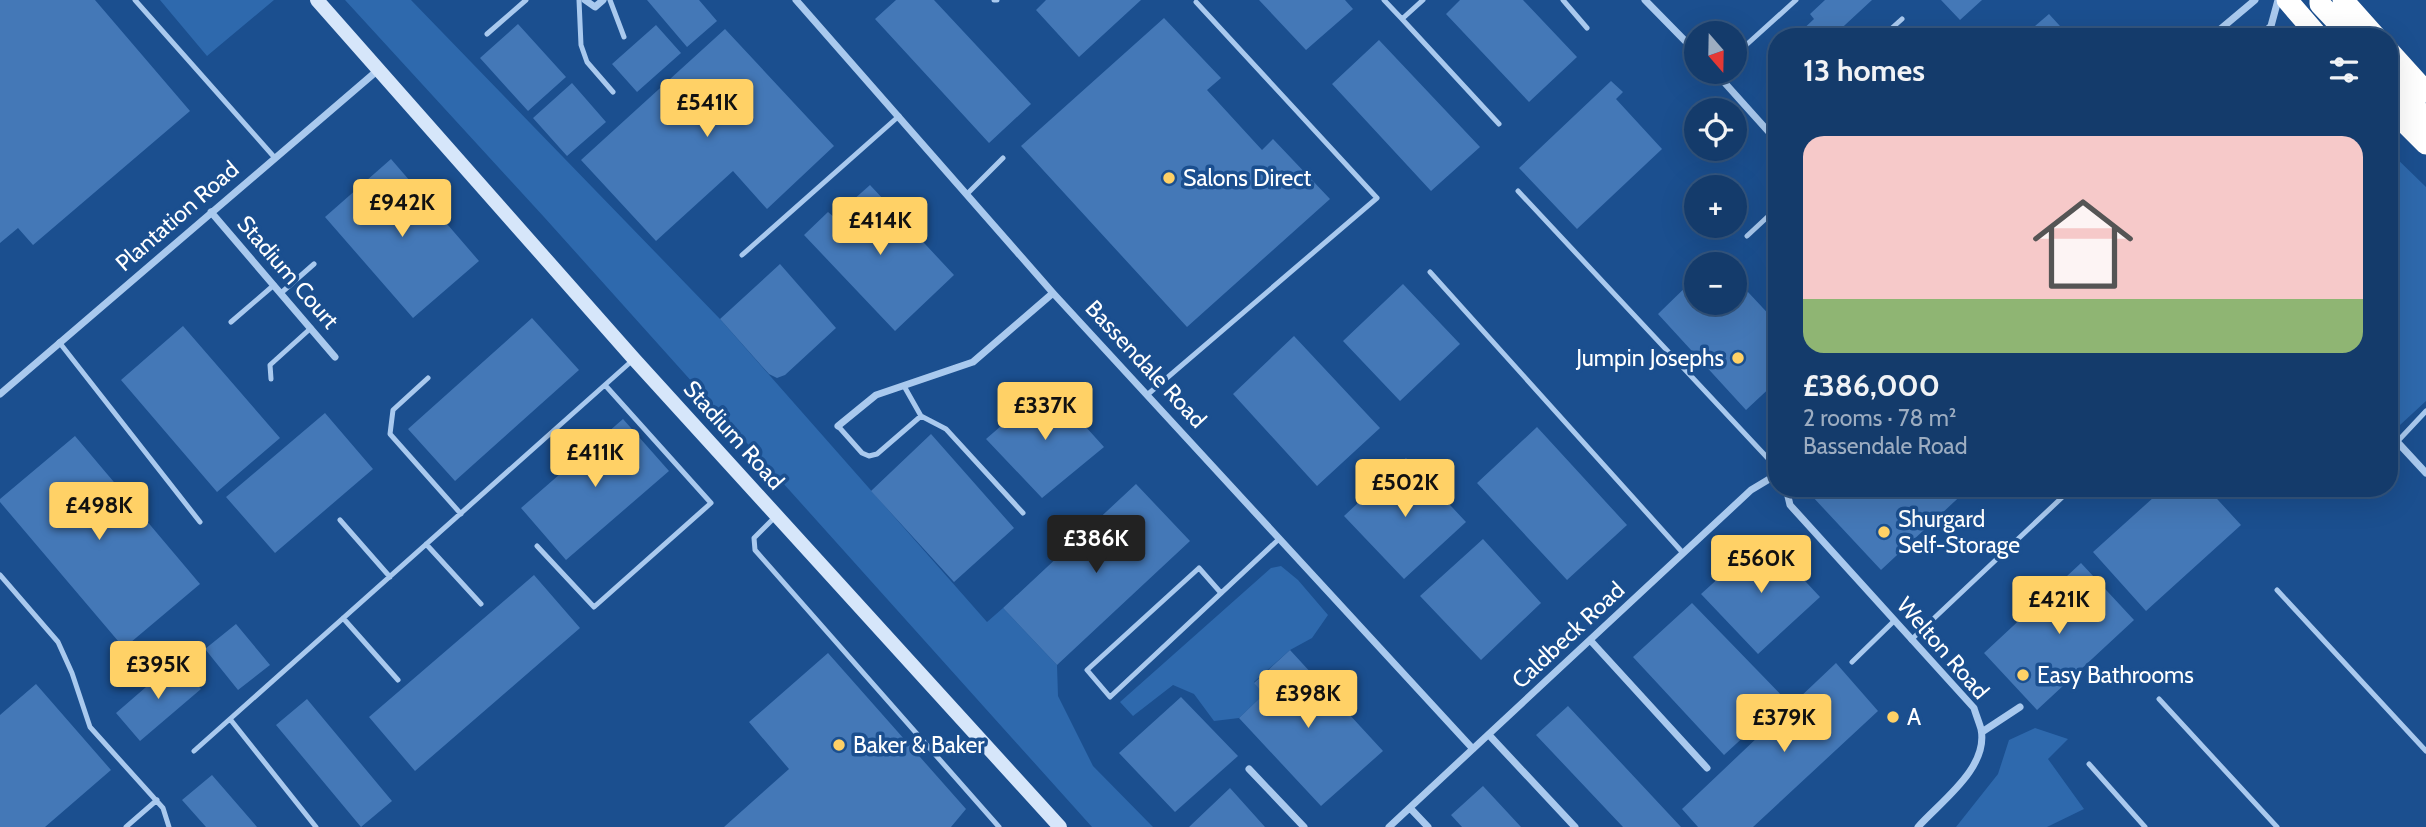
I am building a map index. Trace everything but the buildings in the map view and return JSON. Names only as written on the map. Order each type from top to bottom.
[{"type":"highway","points":[[2287,0],[2311,28]]},
{"type":"highway","points":[[2320,0],[2320,4],[2343,28]]},
{"type":"highway","points":[[2343,0],[2368,28]]},
{"type":"highway","points":[[2398,61],[2426,92]]},
{"type":"highway","points":[[2398,87],[2414,104],[2426,124]]},
{"type":"highway","points":[[2398,116],[2426,144]]},
{"type":"street","name":"Stadium Road","points":[[317,0],[634,359],[1060,827]]},
{"type":"street","points":[[585,0],[595,7],[603,0]]},
{"type":"street","points":[[1645,0],[1684,40]]},
{"type":"street","points":[[2222,28],[2255,0]]},
{"type":"street","points":[[2269,28],[2278,0]]},
{"type":"street","name":"Bassendale Road","points":[[802,2],[1053,293],[1473,749]]},
{"type":"street","name":"Plantation Road","points":[[0,394],[379,69]]},
{"type":"street","points":[[1727,84],[1768,128]]},
{"type":"street","name":"Stadium Court","points":[[211,212],[335,357]]},
{"type":"street","points":[[838,426],[876,395],[973,362],[1053,293]]},
{"type":"street","points":[[2398,443],[2426,473]]},
{"type":"street","name":"Caldbeck Road","points":[[1389,827],[1751,490],[1768,480]]},
{"type":"street","name":"Welton Road","points":[[1788,497],[1790,505],[1974,708],[1982,732],[1978,756],[1959,788],[1918,827]]},
{"type":"street","points":[[1590,640],[1707,768]]},
{"type":"street","points":[[1982,732],[2020,707]]},
{"type":"street","points":[[1489,735],[1575,827]]},
{"type":"street","points":[[1249,769],[1304,827]]},
{"type":"street","points":[[1410,808],[1428,827]]},
{"type":"lane","points":[[135,0],[275,158]]},
{"type":"lane","points":[[487,34],[526,0]]},
{"type":"lane","points":[[579,0],[582,45],[587,62],[613,92]]},
{"type":"lane","points":[[610,0],[624,37]]},
{"type":"lane","points":[[1384,0],[1499,124]]},
{"type":"lane","points":[[1402,19],[1423,0]]},
{"type":"lane","points":[[1563,0],[1587,28]]},
{"type":"lane","points":[[1747,44],[1796,0]]},
{"type":"lane","points":[[1147,395],[1377,198],[1196,2]]},
{"type":"lane","points":[[1892,28],[1902,19]]},
{"type":"lane","points":[[742,255],[899,116]]},
{"type":"lane","points":[[967,194],[1003,158]]},
{"type":"lane","points":[[1518,191],[1768,458]]},
{"type":"lane","points":[[1747,236],[1768,216]]},
{"type":"lane","points":[[281,293],[314,264]]},
{"type":"lane","points":[[1430,272],[1684,553]]},
{"type":"lane","points":[[231,321],[274,285]]},
{"type":"lane","points":[[271,379],[270,365],[311,328]]},
{"type":"lane","points":[[60,342],[200,522]]},
{"type":"lane","points":[[194,751],[634,359]]},
{"type":"lane","points":[[428,378],[393,410],[390,435],[461,514]]},
{"type":"lane","points":[[537,546],[594,607],[711,503],[605,385]]},
{"type":"lane","points":[[904,386],[920,416],[946,429],[1023,513]]},
{"type":"lane","points":[[2398,441],[2426,411]]},
{"type":"lane","points":[[838,426],[862,453],[869,456],[877,454],[920,416]]},
{"type":"lane","points":[[1911,640],[2062,497]]},
{"type":"lane","points":[[776,516],[754,538],[755,550],[999,827]]},
{"type":"lane","points":[[340,520],[390,577]]},
{"type":"lane","points":[[1221,593],[1199,568],[1087,670],[1110,697],[1221,593],[1279,538]]},
{"type":"lane","points":[[426,544],[481,604]]},
{"type":"lane","points":[[0,575],[58,642],[72,673],[90,727],[157,800],[163,808],[169,827]]},
{"type":"lane","points":[[2277,590],[2426,751]]},
{"type":"lane","points":[[343,618],[398,680]]},
{"type":"lane","points":[[1852,662],[1894,621]]},
{"type":"lane","points":[[2159,699],[2277,827]]},
{"type":"lane","points":[[230,719],[316,827]]},
{"type":"lane","points":[[2089,764],[2146,827]]},
{"type":"lane","points":[[127,827],[157,800]]},
{"type":"shaded area","points":[[160,0],[274,0],[207,56]]},
{"type":"shaded area","points":[[345,0],[411,0],[720,319],[987,622],[1003,608],[1057,665],[1058,696],[1093,766],[1153,827],[1092,827],[544,217]]},
{"type":"shaded area","points":[[2398,160],[2426,187],[2426,401],[2400,425]]},
{"type":"shaded area","points":[[1281,566],[1298,580],[1328,615],[1312,638],[1290,650],[1254,682],[1264,694],[1239,718],[1214,721],[1194,694],[1173,685],[1133,716],[1120,702],[1271,568]]},
{"type":"shaded area","points":[[2035,728],[2068,739],[2048,759],[2084,809],[2047,827],[1956,827],[1998,774],[2009,740]]},
{"type":"place","name":"Salons Direct","points":[[1169,178]]},
{"type":"place","name":"Jumpin Josephs","points":[[1738,358]]},
{"type":"place","name":"Shurgard Self-Storage","points":[[1884,532]]},
{"type":"place","name":"Easy Bathrooms","points":[[2023,675]]},
{"type":"place","name":"A","points":[[1893,717]]},
{"type":"place","name":"Baker & Baker","points":[[839,745]]}]
